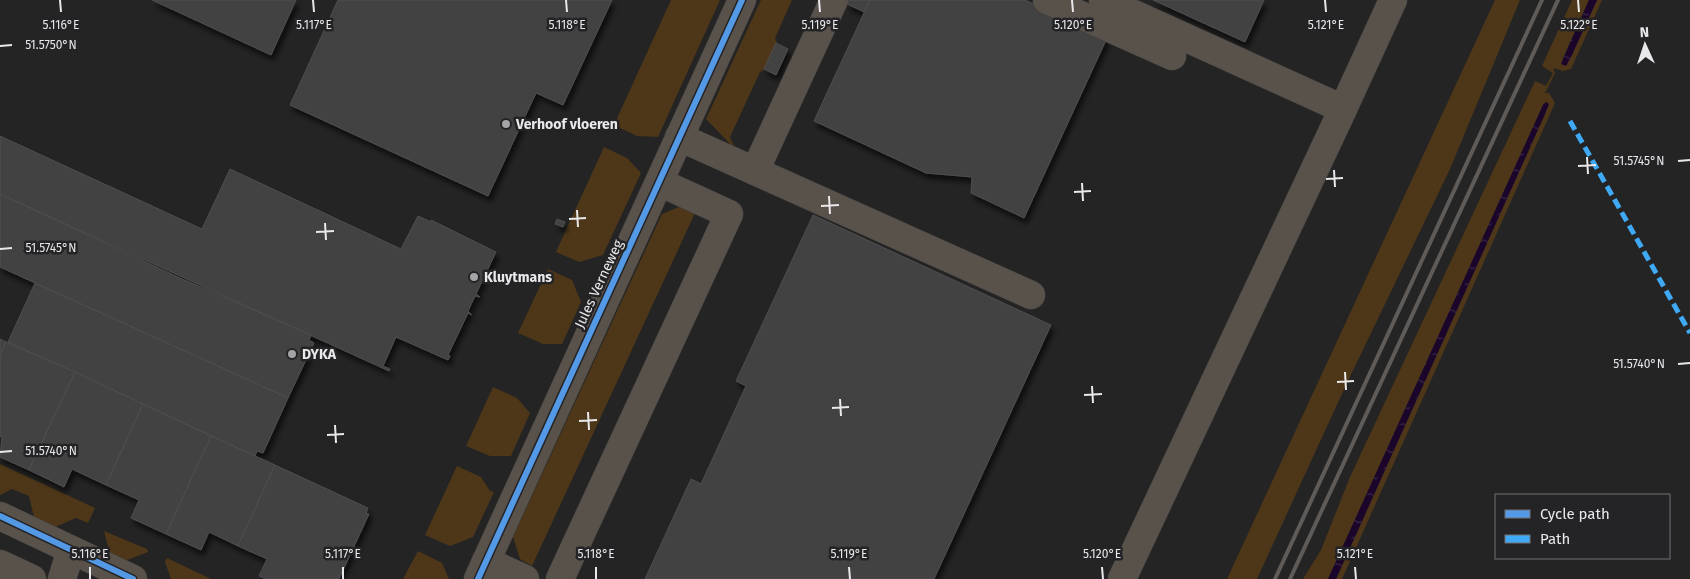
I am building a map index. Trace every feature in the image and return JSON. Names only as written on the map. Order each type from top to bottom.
[{"type":"street","name":"Jules Verneweg","points":[[482,570],[742,0]]},
{"type":"street","points":[[755,171],[834,0]]},
{"type":"street","points":[[1047,0],[1172,56]]},
{"type":"street","points":[[1103,0],[1343,109]]},
{"type":"street","points":[[1122,579],[1393,0]]},
{"type":"street","points":[[679,137],[1031,295]]},
{"type":"street","points":[[560,579],[729,214],[659,182]]},
{"type":"street","points":[[0,516],[133,579]]},
{"type":"street","points":[[62,579],[71,550]]},
{"type":"street","points":[[0,564],[32,579]]},
{"type":"street","points":[[482,570],[525,579]]},
{"type":"shaded area","points":[[671,0],[720,0],[658,137],[637,136],[614,125]]},
{"type":"shaded area","points":[[761,0],[792,0],[775,38],[777,43],[764,70],[760,72],[730,137],[735,149],[706,119]]},
{"type":"shaded area","points":[[1495,0],[1520,0],[1450,169],[1346,385],[1257,579],[1227,579]]},
{"type":"shaded area","points":[[1572,0],[1589,0],[1562,60],[1571,57],[1597,0],[1602,0],[1571,69],[1563,71],[1553,68],[1555,73],[1545,93],[1549,93],[1555,103],[1342,579],[1336,579],[1545,114],[1546,102],[1328,579],[1303,579],[1321,550],[1350,477],[1535,81],[1546,86],[1553,73],[1542,66]]},
{"type":"shaded area","points":[[604,147],[627,158],[641,173],[603,255],[579,262],[556,252]]},
{"type":"shaded area","points":[[681,206],[695,213],[532,566],[520,559],[513,537],[662,214]]},
{"type":"shaded area","points":[[548,269],[572,280],[581,302],[562,344],[543,344],[518,333]]},
{"type":"shaded area","points":[[493,387],[517,398],[530,413],[511,456],[490,456],[466,446]]},
{"type":"shaded area","points":[[0,464],[95,508],[88,523],[76,518],[55,527],[34,517],[29,496],[12,489],[0,495]]},
{"type":"shaded area","points":[[457,466],[481,477],[490,491],[494,492],[473,537],[450,546],[425,535]]},
{"type":"shaded area","points":[[104,531],[147,549],[148,552],[127,560],[110,554]]},
{"type":"shaded area","points":[[418,551],[442,563],[449,579],[403,579]]},
{"type":"shaded area","points":[[167,558],[210,579],[171,579],[165,562]]},
{"type":"water","points":[[1589,0],[1597,0],[1566,66],[1561,64]]},
{"type":"water","points":[[1546,102],[1549,104],[1545,114],[1336,579],[1328,579],[1543,105]]},
{"type":"building","points":[[152,0],[296,0],[271,55]]},
{"type":"building","points":[[338,0],[612,0],[563,105],[536,93],[488,196],[290,105]]},
{"type":"building","points":[[849,0],[870,0],[864,12],[847,4]]},
{"type":"building","points":[[870,0],[1025,0],[1107,38],[1024,218],[971,193],[972,177],[926,173],[814,121]]},
{"type":"building","points":[[1153,0],[1264,0],[1245,42]]},
{"type":"building","points":[[776,43],[788,49],[776,75],[764,69]]},
{"type":"building","points":[[0,136],[202,229],[230,169],[401,249],[418,216],[431,222],[431,220],[496,252],[476,294],[480,297],[475,296],[468,311],[472,315],[468,313],[448,355],[450,356],[448,360],[396,337],[383,366],[390,369],[389,371],[0,194]]},
{"type":"building","points":[[0,194],[180,278],[311,335],[309,340],[314,343],[288,398],[0,267]]},
{"type":"building","points":[[813,215],[1051,325],[934,579],[645,579],[691,479],[701,484],[746,386],[736,381]]},
{"type":"building","points":[[557,219],[565,222],[563,227],[555,224]]},
{"type":"building","points":[[35,283],[288,398],[263,453],[257,451],[255,456],[8,342]]},
{"type":"building","points":[[0,339],[6,342],[0,355]]},
{"type":"building","points":[[6,342],[75,372],[29,470],[0,457],[2,437],[0,436],[0,355]]},
{"type":"building","points":[[75,372],[143,404],[106,485],[72,469],[64,487],[29,470]]},
{"type":"building","points":[[143,404],[211,436],[166,534],[131,518],[139,500],[106,485]]},
{"type":"building","points":[[211,436],[275,465],[238,546],[209,532],[201,550],[166,534]]},
{"type":"building","points":[[275,465],[368,508],[366,513],[369,514],[339,579],[266,579],[259,576],[267,559],[238,546]]},
{"type":"railway","points":[[1275,579],[1542,0]]},
{"type":"railway","points":[[1290,579],[1558,0]]},
{"type":"marked path","points":[[1570,121],[1690,333]]},
{"type":"cycle path","points":[[478,579],[742,0]]},
{"type":"cycle path","points":[[0,516],[133,579]]},
{"type":"place","name":"Verhoof vloeren","points":[[506,124]]},
{"type":"place","name":"Kluytmans","points":[[474,277]]},
{"type":"place","name":"DYKA","points":[[292,354]]}]
